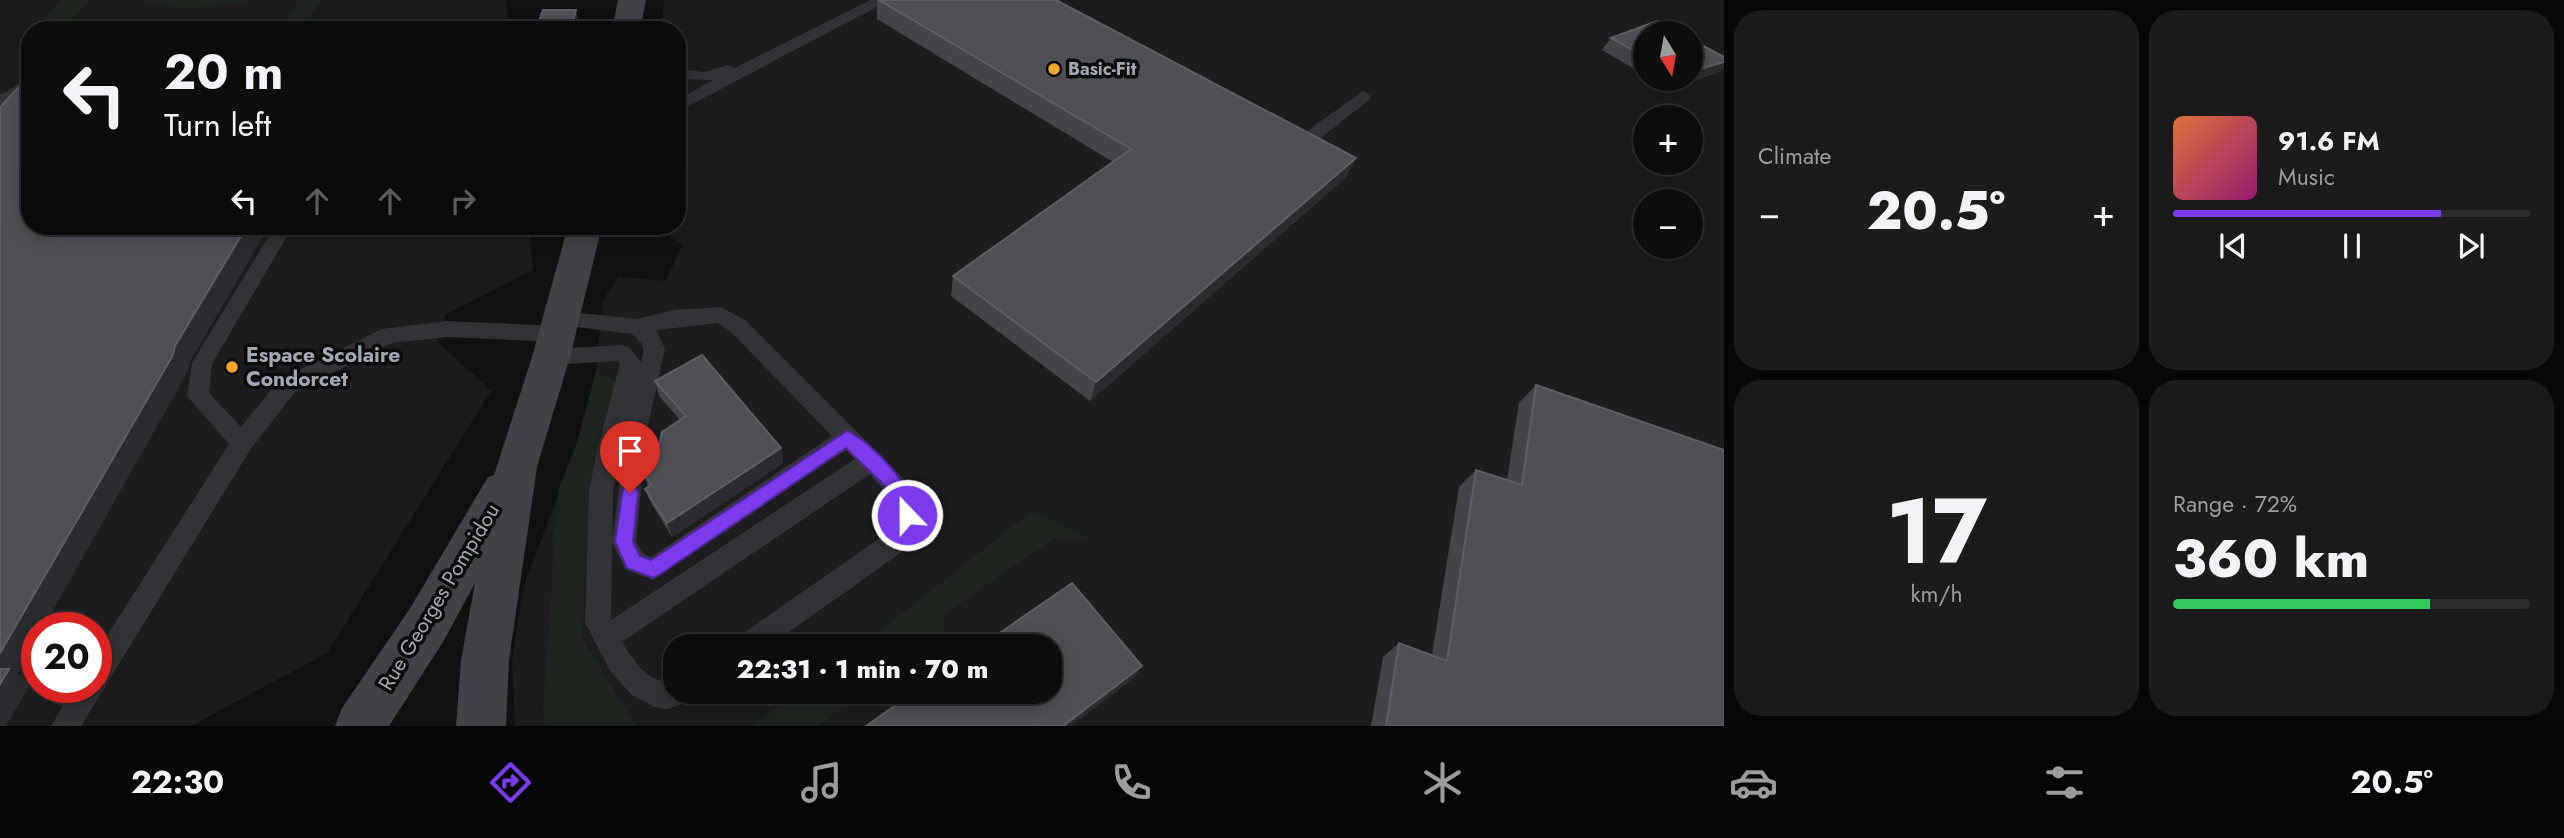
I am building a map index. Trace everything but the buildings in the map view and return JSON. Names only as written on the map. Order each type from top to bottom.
[{"type":"main road","points":[[628,21],[632,0]]},
{"type":"main road","name":"Rue Georges Pompidou","points":[[481,726],[485,660],[516,467],[556,337],[583,235]]},
{"type":"main road","name":"Rue Georges Pompidou","points":[[360,726],[426,626],[516,467]]},
{"type":"lane","points":[[686,102],[757,62],[883,0]]},
{"type":"lane","points":[[686,75],[706,77],[757,62]]},
{"type":"lane","points":[[0,99],[13,96],[21,88]]},
{"type":"lane","points":[[1270,120],[1307,140],[1363,96]]},
{"type":"lane","points":[[242,443],[198,396],[202,363],[279,235]]},
{"type":"lane","points":[[556,337],[637,327],[675,318],[721,314],[739,327],[895,485],[905,501],[909,530],[764,634]]},
{"type":"lane","points":[[637,327],[651,338],[655,349],[636,430],[624,542],[634,562],[653,569],[847,438]]},
{"type":"lane","points":[[112,651],[242,443],[287,386],[389,335],[447,329],[556,337],[622,353],[631,362],[626,394],[608,451],[601,516],[598,622],[605,639],[643,689],[663,694]]},
{"type":"lane","points":[[605,639],[871,461]]},
{"type":"lane","points":[[65,726],[80,703]]},
{"type":"shaded area","name":"Espace Scolaire Condorcet","points":[[0,0],[506,0],[508,21],[21,21],[21,235],[530,235],[533,270],[446,314],[438,342],[491,391],[327,653],[191,726],[0,726]]},
{"type":"shaded area","points":[[61,0],[90,0],[71,21],[41,21]]},
{"type":"shaded area","points":[[137,0],[257,0],[189,9]]},
{"type":"shaded area","points":[[299,0],[321,0],[308,21],[284,21]]},
{"type":"shaded area","points":[[664,0],[1724,0],[1724,726],[515,726],[512,660],[524,586],[576,446],[596,372],[602,302],[618,277],[666,281],[682,245],[668,235],[686,235],[686,21],[662,21]]},
{"type":"shaded area","points":[[596,372],[616,381],[593,464],[582,639],[636,726],[545,726],[543,709],[558,490],[576,446]]},
{"type":"shaded area","points":[[1032,511],[1089,538],[1056,537],[945,614],[943,634],[876,634]]},
{"type":"shaded area","points":[[781,704],[850,704],[817,726],[751,726]]},
{"type":"place","name":"Basic-Fit","points":[[1054,69]]},
{"type":"place","name":"Espace Scolaire Condorcet","points":[[232,367]]},
{"type":"route","points":[[630,493],[624,542],[634,562],[653,569],[847,438],[895,485],[905,501],[907,515]]}]
